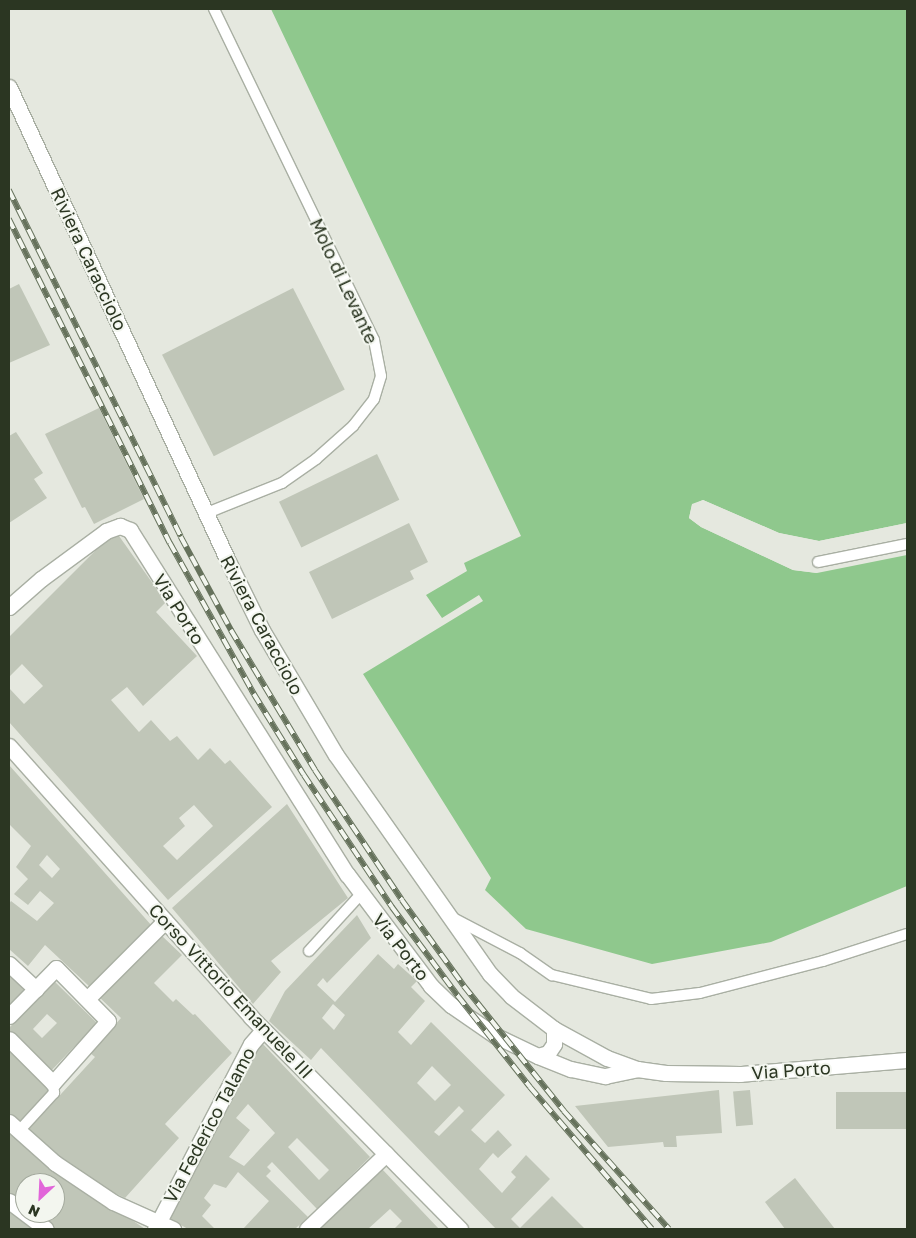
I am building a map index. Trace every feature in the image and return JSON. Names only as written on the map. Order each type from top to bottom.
[{"type":"street","name":"Riviera Caracciolo","points":[[10,91],[207,513],[228,562],[286,674],[336,755],[446,914],[490,974],[511,996],[554,1029],[607,1058],[638,1069]]},
{"type":"street","name":"Via Porto","points":[[9,607],[83,547],[106,531],[120,526],[130,530],[294,793],[361,894],[405,955],[431,986],[451,1005],[496,1036],[571,1069],[605,1076],[638,1069],[666,1074],[740,1074],[907,1060]]},
{"type":"street","name":"Corso Vittorio Emanuele III","points":[[9,746],[263,1030],[460,1229]]},
{"type":"street","points":[[88,998],[165,920]]},
{"type":"street","points":[[9,964],[36,989]]},
{"type":"street","points":[[9,1016],[56,968],[88,998],[108,1021],[53,1083],[9,1039]]},
{"type":"street","points":[[538,1056],[548,1053],[554,1044],[554,1029]]},
{"type":"street","name":"Via Federico Talamo","points":[[156,1226],[251,1044],[263,1030]]},
{"type":"street","points":[[14,1127],[55,1164],[113,1202],[156,1226],[173,1229]]},
{"type":"street","points":[[307,1229],[386,1154]]},
{"type":"street","points":[[9,1201],[46,1229]]},
{"type":"lane","name":"Molo di Levante","points":[[207,513],[282,483],[316,458],[353,426],[374,399],[381,376],[374,340],[214,9]]},
{"type":"lane","points":[[818,562],[907,544]]},
{"type":"lane","points":[[308,951],[361,894]]},
{"type":"lane","points":[[446,914],[520,953],[552,975],[651,999],[710,990],[823,961],[907,934]]},
{"type":"lane","points":[[14,1127],[54,1093],[53,1083]]},
{"type":"shaded area","points":[[271,9],[907,9],[907,523],[819,541],[779,533],[703,500],[692,505],[689,518],[701,527],[793,570],[817,573],[907,555],[907,886],[771,942],[652,964],[526,929],[485,890],[491,878],[363,674],[483,601],[479,595],[442,618],[426,595],[467,571],[464,563],[521,536]]},
{"type":"pier","points":[[703,500],[779,533],[819,541],[907,523],[907,526],[819,543],[779,535],[703,503],[694,506],[692,517],[702,525],[794,568],[816,570],[817,573],[793,570],[701,527],[689,518],[692,504]]},
{"type":"building","points":[[19,284],[50,345],[9,363],[9,289]]},
{"type":"building","points":[[293,288],[345,390],[214,456],[162,355]]},
{"type":"building","points":[[99,408],[144,499],[94,524],[85,507],[82,508],[45,434]]},
{"type":"building","points":[[16,432],[43,473],[34,479],[47,498],[9,523],[9,436]]},
{"type":"building","points":[[377,454],[399,500],[301,548],[279,502]]},
{"type":"building","points":[[409,523],[428,562],[410,571],[414,579],[332,619],[309,572]]},
{"type":"building","points":[[111,535],[119,536],[166,602],[156,612],[197,656],[143,706],[127,687],[111,700],[139,732],[151,720],[170,741],[177,736],[198,760],[210,748],[225,764],[230,760],[272,807],[168,900],[9,722],[9,688],[24,704],[43,686],[22,664],[9,677],[9,637]],"holes":[[[194,805],[213,826],[177,860],[163,846],[185,826],[179,818]]]},
{"type":"building","points":[[9,765],[152,926],[90,987],[45,945],[28,966],[9,949],[9,904],[11,901],[37,921],[54,903],[40,891],[28,905],[14,894],[28,879],[16,867],[31,846],[9,824]],"holes":[[[47,855],[60,869],[52,878],[39,865]]]},
{"type":"building","points":[[287,804],[348,898],[271,961],[281,972],[253,1004],[172,908]]},
{"type":"building","points":[[357,915],[371,938],[327,983],[323,978],[317,985],[335,1002],[378,954],[394,969],[398,964],[417,981],[411,987],[425,1001],[398,1032],[411,1045],[431,1022],[505,1095],[471,1130],[485,1143],[498,1130],[512,1145],[498,1158],[493,1153],[479,1169],[502,1193],[516,1177],[511,1172],[526,1155],[550,1179],[511,1219],[520,1228],[552,1196],[585,1229],[496,1229],[321,1048],[311,1060],[269,1021],[285,991]],"holes":[[[333,1004],[345,1015],[334,1030],[322,1018]],[[432,1066],[451,1085],[435,1101],[417,1083]],[[459,1106],[464,1111],[439,1136],[434,1132]]]},
{"type":"building","points":[[161,935],[182,955],[154,983],[173,1002],[176,999],[193,1015],[195,1014],[232,1053],[165,1124],[179,1138],[125,1198],[104,1188],[50,1152],[27,1131],[95,1057],[90,1053],[121,1018],[99,997]]},
{"type":"building","points":[[9,973],[26,989],[9,1007]]},
{"type":"building","points":[[54,981],[97,1023],[50,1072],[9,1031],[9,1028]],"holes":[[[47,1014],[57,1023],[42,1038],[33,1029]]]},
{"type":"building","points":[[261,1042],[370,1157],[317,1209],[272,1162],[267,1167],[271,1171],[266,1176],[308,1217],[295,1229],[243,1229],[269,1201],[238,1172],[226,1188],[214,1184],[204,1198],[211,1205],[202,1216],[215,1229],[188,1229],[170,1219]],"holes":[[[248,1104],[275,1133],[244,1166],[229,1157],[250,1130],[236,1118]],[[297,1138],[329,1170],[319,1180],[288,1147]]]},
{"type":"building","points":[[9,1049],[50,1089],[19,1125],[9,1116]]},
{"type":"building","points":[[719,1090],[722,1133],[676,1136],[677,1147],[664,1147],[663,1142],[608,1147],[575,1106]]},
{"type":"building","points":[[750,1090],[753,1125],[736,1126],[733,1091]]},
{"type":"building","points":[[836,1092],[907,1092],[907,1129],[836,1129]]},
{"type":"building","points":[[9,1129],[107,1203],[145,1229],[54,1229],[46,1223],[65,1223],[65,1173],[15,1173],[15,1199],[9,1194]]},
{"type":"building","points":[[382,1169],[439,1229],[394,1229],[402,1221],[390,1209],[368,1229],[318,1229]]},
{"type":"building","points":[[795,1178],[835,1229],[785,1229],[765,1202]]},
{"type":"building","points":[[9,1208],[15,1213],[15,1223],[28,1223],[36,1229],[9,1229]]},
{"type":"railway","points":[[9,190],[181,537],[231,630],[315,770],[402,900],[464,986],[564,1111],[669,1229]]},
{"type":"railway","points":[[9,219],[170,543],[254,694],[304,775],[392,907],[458,996],[530,1087],[652,1229]]}]
